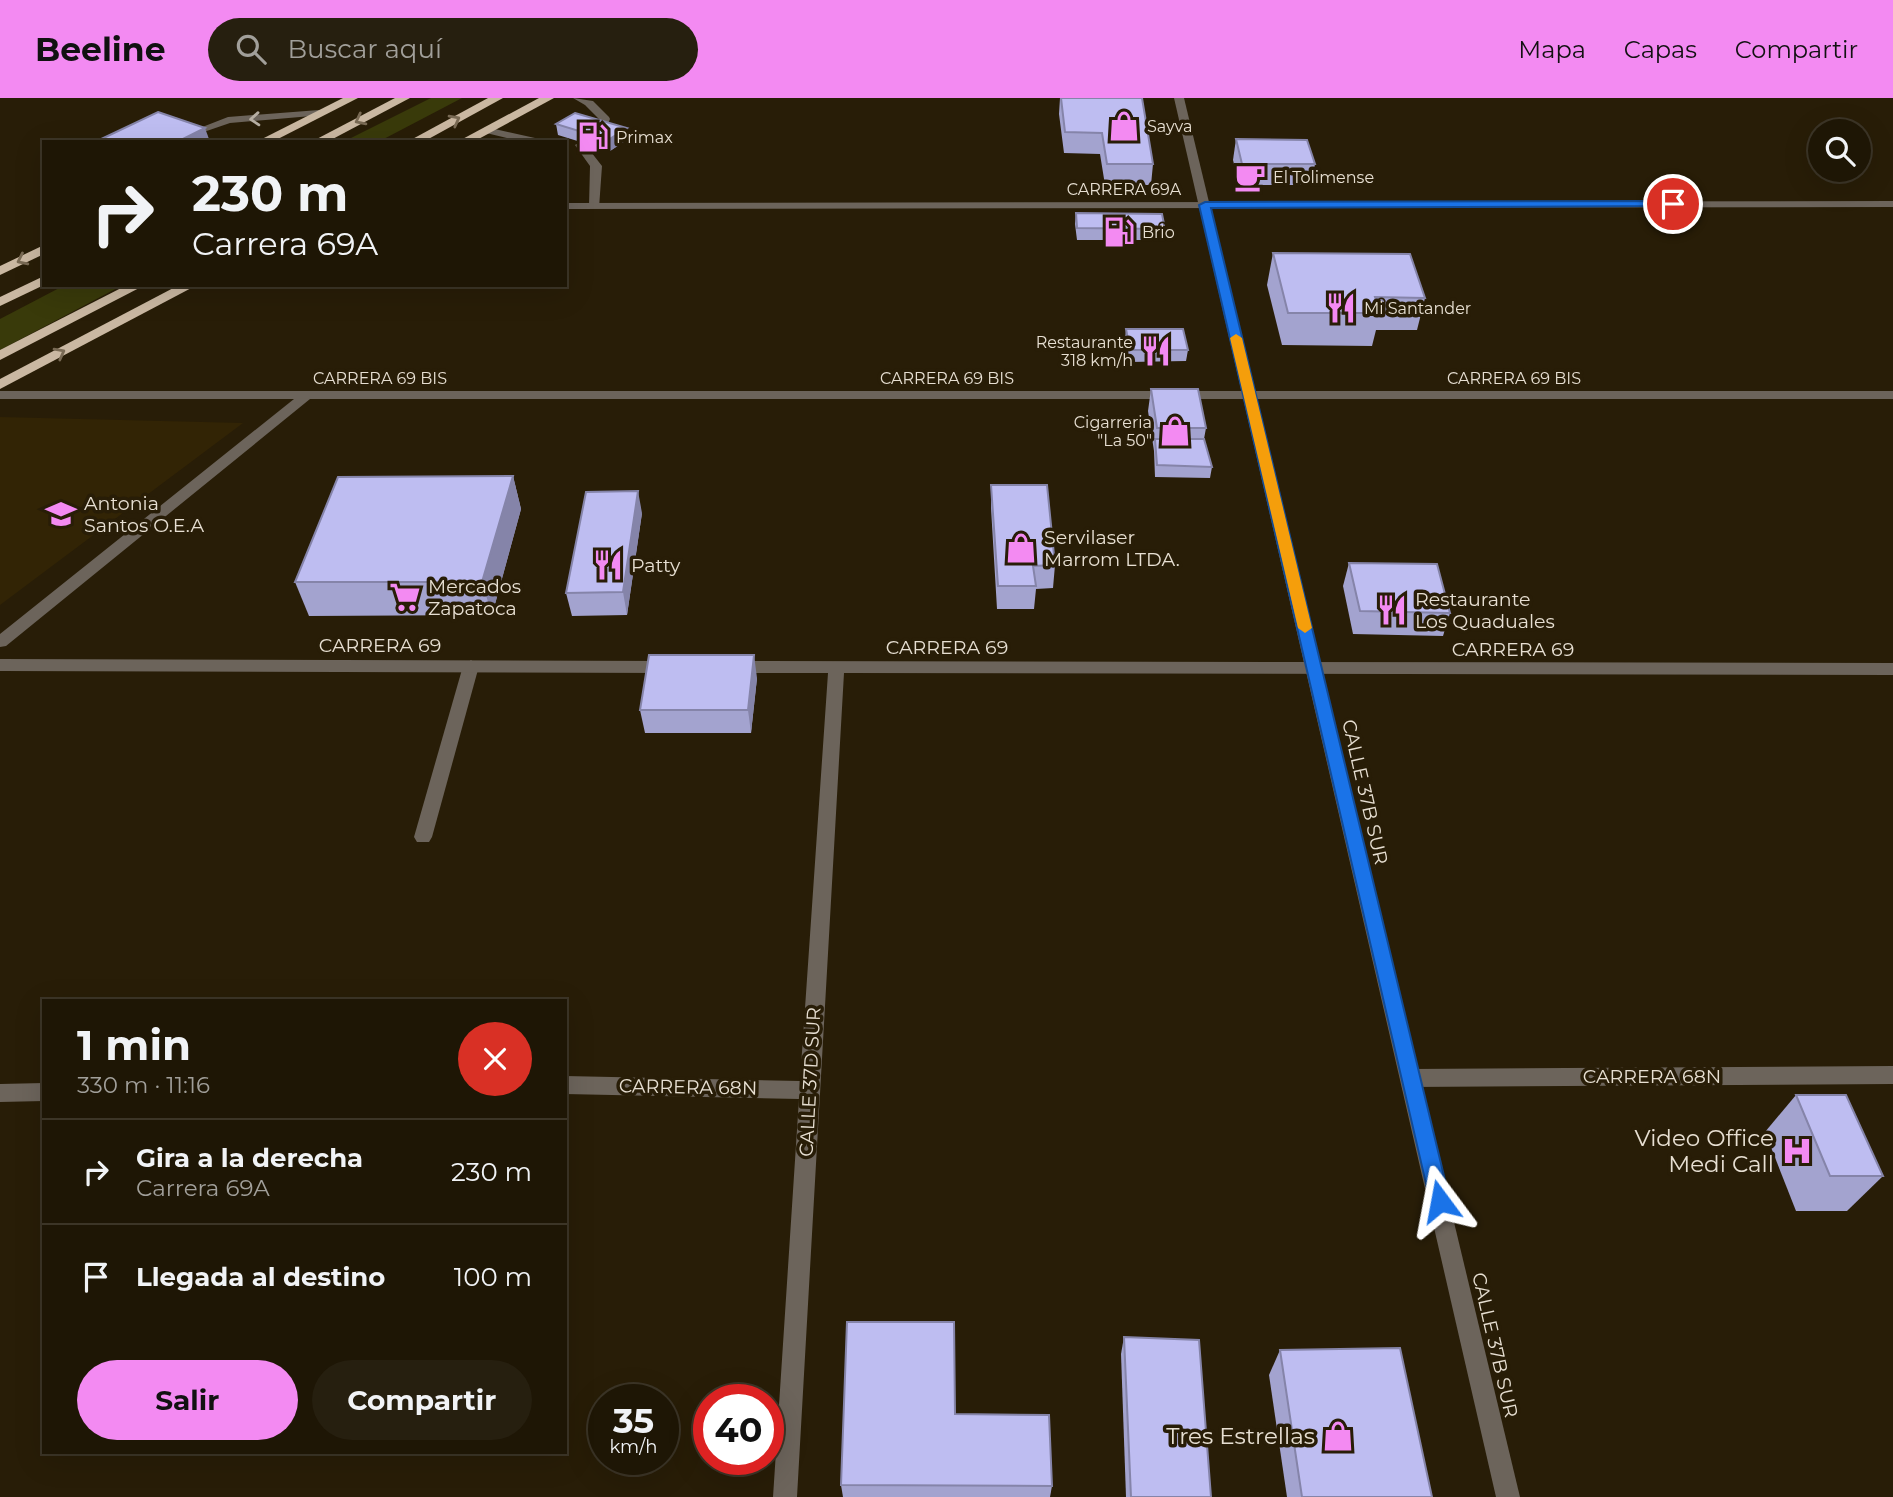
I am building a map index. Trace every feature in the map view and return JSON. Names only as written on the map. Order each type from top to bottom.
[{"type":"highway","points":[[266,140],[352,98]]},
{"type":"highway","points":[[321,140],[404,98]]},
{"type":"highway","points":[[417,140],[497,98]]},
{"type":"highway","points":[[467,140],[548,98]]},
{"type":"highway","points":[[0,271],[42,250]]},
{"type":"highway","points":[[0,302],[42,280]]},
{"type":"highway","points":[[0,356],[134,287]]},
{"type":"highway","points":[[96,307],[184,288]]},
{"type":"highway","points":[[0,385],[184,288]]},
{"type":"street","points":[[578,98],[589,103],[605,118],[600,131]]},
{"type":"street","name":"CALLE 37B SUR","points":[[1179,98],[1508,1497]]},
{"type":"street","points":[[192,133],[228,120],[319,113]]},
{"type":"street","points":[[486,130],[531,140]]},
{"type":"street","points":[[567,144],[582,144],[596,166],[595,205]]},
{"type":"street","name":"CARRERA 69A","points":[[567,205],[1893,204]]},
{"type":"street","name":"CARRERA 69 BIS","points":[[0,395],[1893,396]]},
{"type":"street","points":[[0,642],[307,395]]},
{"type":"street","name":"CARRERA 69","points":[[0,665],[687,667]]},
{"type":"street","points":[[423,837],[471,666]]},
{"type":"street","name":"CARRERA 69","points":[[714,667],[1893,669]]},
{"type":"street","name":"CALLE 37D SUR","points":[[785,1497],[836,668]]},
{"type":"street","name":"CARRERA 68N","points":[[1411,1078],[1893,1075]]},
{"type":"street","name":"CARRERA 68N","points":[[567,1085],[810,1090]]},
{"type":"street","points":[[0,1093],[42,1092]]},
{"type":"shaded area","points":[[431,98],[462,98],[382,140],[347,140]]},
{"type":"shaded area","points":[[61,287],[119,287],[0,350],[0,319]]},
{"type":"shaded area","name":"Antonia Santos O.E.A","points":[[0,417],[243,423],[0,605]]},
{"type":"building","points":[[1061,98],[1142,98],[1153,164],[1107,164],[1102,133],[1065,132]]},
{"type":"building","points":[[158,112],[205,128],[181,140],[99,140]]},
{"type":"building","points":[[575,113],[627,128],[608,140],[556,124]]},
{"type":"building","points":[[1236,139],[1307,140],[1315,164],[1242,164]]},
{"type":"building","points":[[1076,213],[1162,214],[1165,229],[1077,228]]},
{"type":"building","points":[[1273,253],[1410,254],[1425,298],[1375,297],[1380,313],[1288,313]]},
{"type":"building","points":[[1126,329],[1183,329],[1188,350],[1130,350]]},
{"type":"building","points":[[1151,389],[1198,389],[1206,428],[1157,428]]},
{"type":"building","points":[[1155,439],[1204,439],[1212,467],[1157,465]]},
{"type":"building","points":[[513,476],[482,582],[295,582],[338,477]]},
{"type":"building","name":"Servilaser Marrom LTDA.","points":[[991,485],[1047,485],[1055,565],[1033,566],[1036,586],[998,586]]},
{"type":"building","name":"Patty","points":[[638,491],[623,592],[566,593],[586,492]]},
{"type":"building","points":[[1349,563],[1437,564],[1450,613],[1360,611]]},
{"type":"building","points":[[649,655],[754,655],[748,710],[640,710]]},
{"type":"building","points":[[1796,1095],[1846,1095],[1883,1176],[1830,1176]]},
{"type":"building","points":[[847,1322],[954,1322],[955,1414],[1049,1415],[1052,1486],[841,1485]]},
{"type":"building","points":[[1124,1337],[1199,1340],[1211,1497],[1131,1497]]},
{"type":"building","name":"Tres Estrellas","points":[[1400,1348],[1432,1497],[1302,1497],[1280,1350]]},
{"type":"slow traffic","points":[[1236,338],[1305,628]]},
{"type":"place","name":"Sayva","points":[[1124,126]]},
{"type":"place","name":"Primax","points":[[593,137]]},
{"type":"place","name":"El Tolimense","points":[[1250,177]]},
{"type":"place","name":"Brio","points":[[1119,232]]},
{"type":"place","name":"Mi Santander","points":[[1341,308]]},
{"type":"place","name":"Restaurante 318 km/h","points":[[1156,351]]},
{"type":"place","name":"Cigarreria \"La 50\"","points":[[1175,431]]},
{"type":"place","name":"Antonia Santos O.E.A","points":[[61,514]]},
{"type":"place","name":"Servilaser Marrom LTDA.","points":[[1021,548]]},
{"type":"place","name":"Patty","points":[[608,565]]},
{"type":"place","name":"Mercados Zapatoca","points":[[405,597]]},
{"type":"place","name":"Restaurante Los Quaduales","points":[[1392,610]]},
{"type":"place","name":"Video Office Medi Call","points":[[1797,1151]]},
{"type":"place","name":"Tres Estrellas","points":[[1338,1436]]},
{"type":"route","points":[[1440,1201],[1205,205],[1673,204]]}]
